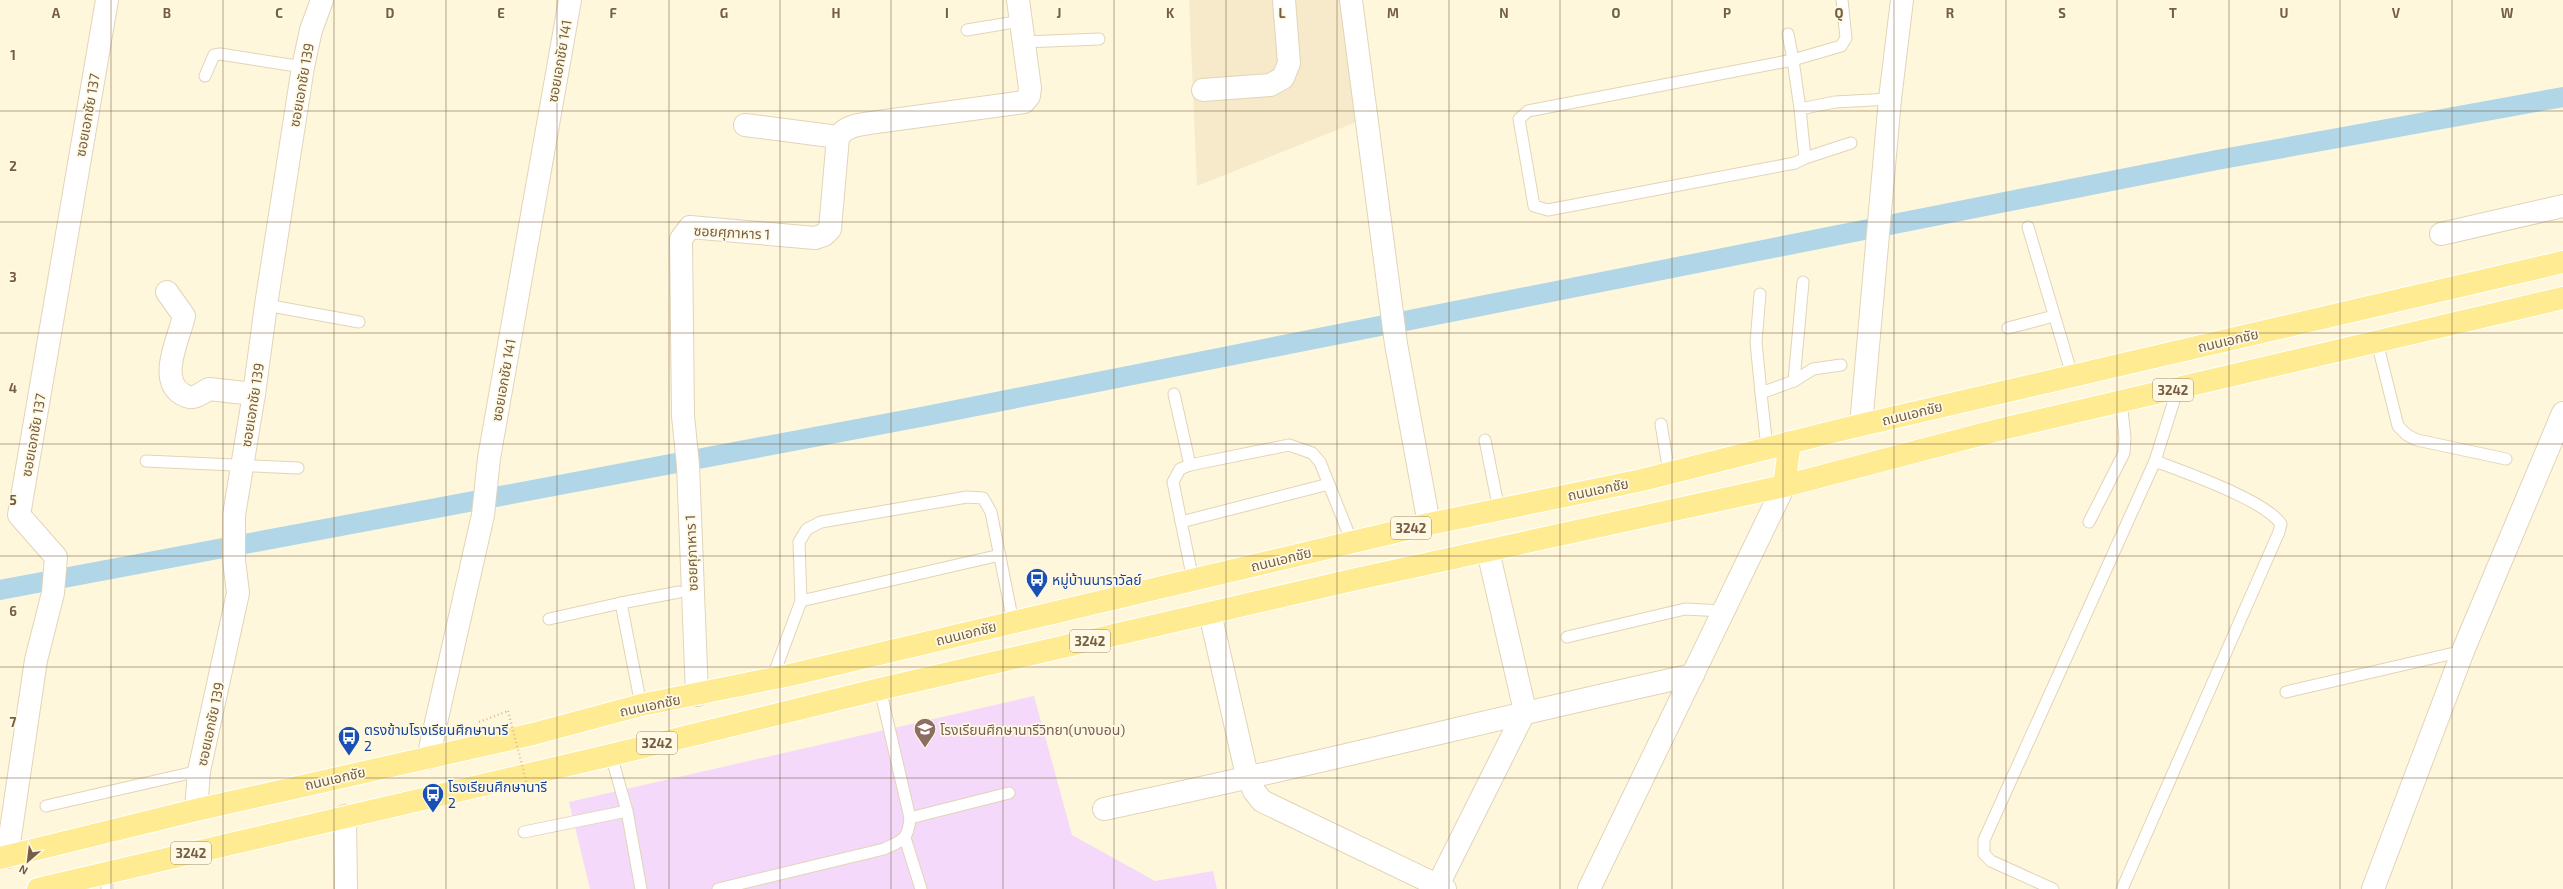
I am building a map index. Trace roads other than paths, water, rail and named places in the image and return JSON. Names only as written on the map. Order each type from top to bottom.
[{"type":"main road","name":"ถนนเอกชัย","points":[[3,857],[196,810],[533,734],[641,705],[772,679],[1429,524],[1669,472],[2072,375],[2563,262]]},
{"type":"main road","name":"3242","points":[[43,888],[107,881],[345,816],[611,755],[880,689],[1210,613],[1784,486],[2002,429],[2563,298]]},
{"type":"main road","points":[[1784,486],[1790,442]]},
{"type":"street","name":"ซอยเอกชัย 137","points":[[3,857],[36,660],[53,593],[56,557],[20,515],[107,0]]},
{"type":"street","name":"ซอยเอกชัย 139","points":[[196,810],[199,771],[238,593],[234,560],[234,515],[254,394],[266,305],[303,67],[311,30],[322,0]]},
{"type":"street","name":"ซอยเอกชัย 141","points":[[428,758],[483,515],[489,458],[570,0]]},
{"type":"street","points":[[745,125],[838,137],[850,127],[1024,102],[1029,96],[1030,88],[1018,0]]},
{"type":"street","points":[[1203,90],[1270,85],[1283,78],[1289,63],[1284,0]]},
{"type":"street","points":[[1351,0],[1396,344],[1429,524]]},
{"type":"street","points":[[1861,426],[1890,99],[1902,0]]},
{"type":"street","name":"ซอยศุภาหาร 1","points":[[697,695],[688,465],[683,416],[681,239],[685,231],[690,227],[815,238],[824,235],[830,228],[838,137]]},
{"type":"street","points":[[2441,234],[2563,206]]},
{"type":"street","points":[[167,292],[184,316],[177,334],[171,375],[177,391],[188,398],[194,398],[209,389],[254,394]]},
{"type":"street","points":[[2373,889],[2463,651],[2563,413]]},
{"type":"street","points":[[1589,889],[1784,486]]},
{"type":"street","points":[[1210,613],[1249,779],[1254,791],[1262,801],[1442,887],[1526,711],[1488,551]]},
{"type":"street","points":[[1104,809],[1249,779],[1526,711],[1693,675]]},
{"type":"street","points":[[345,816],[346,889]]},
{"type":"lane","points":[[1842,0],[1845,42],[1841,46],[1793,60],[1528,111],[1519,119],[1531,197],[1534,206],[1538,209],[1548,210],[1779,166],[1851,143]]},
{"type":"lane","points":[[967,30],[1023,32],[1099,39]]},
{"type":"lane","points":[[1788,34],[1800,109],[1805,158]]},
{"type":"lane","points":[[205,76],[214,55],[220,54],[303,67]]},
{"type":"lane","points":[[1800,109],[1835,102],[1890,99]]},
{"type":"lane","points":[[2028,227],[2072,375]]},
{"type":"lane","points":[[1794,381],[1803,282]]},
{"type":"lane","points":[[1760,294],[1756,342],[1767,448]]},
{"type":"lane","points":[[266,305],[359,322]]},
{"type":"lane","points":[[2008,328],[2054,316]]},
{"type":"lane","points":[[2377,342],[2398,426],[2407,435],[2417,440],[2506,458]]},
{"type":"lane","points":[[1761,393],[1794,381],[1813,369],[1841,365]]},
{"type":"lane","points":[[2053,889],[1991,861],[1984,854],[1984,840],[2155,461],[2178,388]]},
{"type":"lane","points":[[1174,394],[1190,465]]},
{"type":"lane","points":[[2089,522],[2124,453],[2126,437],[2121,401]]},
{"type":"lane","points":[[1661,424],[1669,472]]},
{"type":"lane","points":[[1485,440],[1499,510]]},
{"type":"lane","points":[[1193,580],[1173,482],[1180,469],[1190,465],[1289,445],[1312,453],[1320,462],[1352,542]]},
{"type":"lane","points":[[146,461],[298,468]]},
{"type":"lane","points":[[2122,889],[2276,539],[2280,524],[2275,515],[2226,490],[2155,461]]},
{"type":"lane","points":[[1181,522],[1329,484]]},
{"type":"lane","points":[[772,679],[801,601],[799,542],[807,529],[821,522],[967,497],[983,498],[991,512],[1013,622]]},
{"type":"lane","points":[[801,601],[1000,555]]},
{"type":"lane","points":[[550,618],[621,602],[679,592]]},
{"type":"lane","points":[[621,602],[641,705]]},
{"type":"lane","points":[[1567,637],[1685,609],[1723,611]]},
{"type":"lane","points":[[2286,692],[2463,651]]},
{"type":"lane","points":[[718,889],[884,849],[905,838],[909,833],[910,818],[880,689]]},
{"type":"lane","points":[[611,755],[627,811],[641,889]]},
{"type":"lane","points":[[46,806],[199,771]]},
{"type":"lane","points":[[910,818],[1009,793]]},
{"type":"lane","points":[[524,832],[627,811]]},
{"type":"lane","points":[[905,838],[921,889]]},
{"type":"waterway","points":[[0,590],[921,417],[2217,160],[2563,97]]},
{"type":"place","name":"หมู่บ้านนาราวัลย์","points":[[1037,598]]},
{"type":"place","name":"โรงเรียนศึกษานารีวิทยา(บางบอน)","points":[[925,748]]},
{"type":"place","name":"ตรงข้ามโรงเรียนศึกษานารี 2","points":[[349,756]]},
{"type":"place","name":"โรงเรียนศึกษานารี 2","points":[[433,814]]}]
